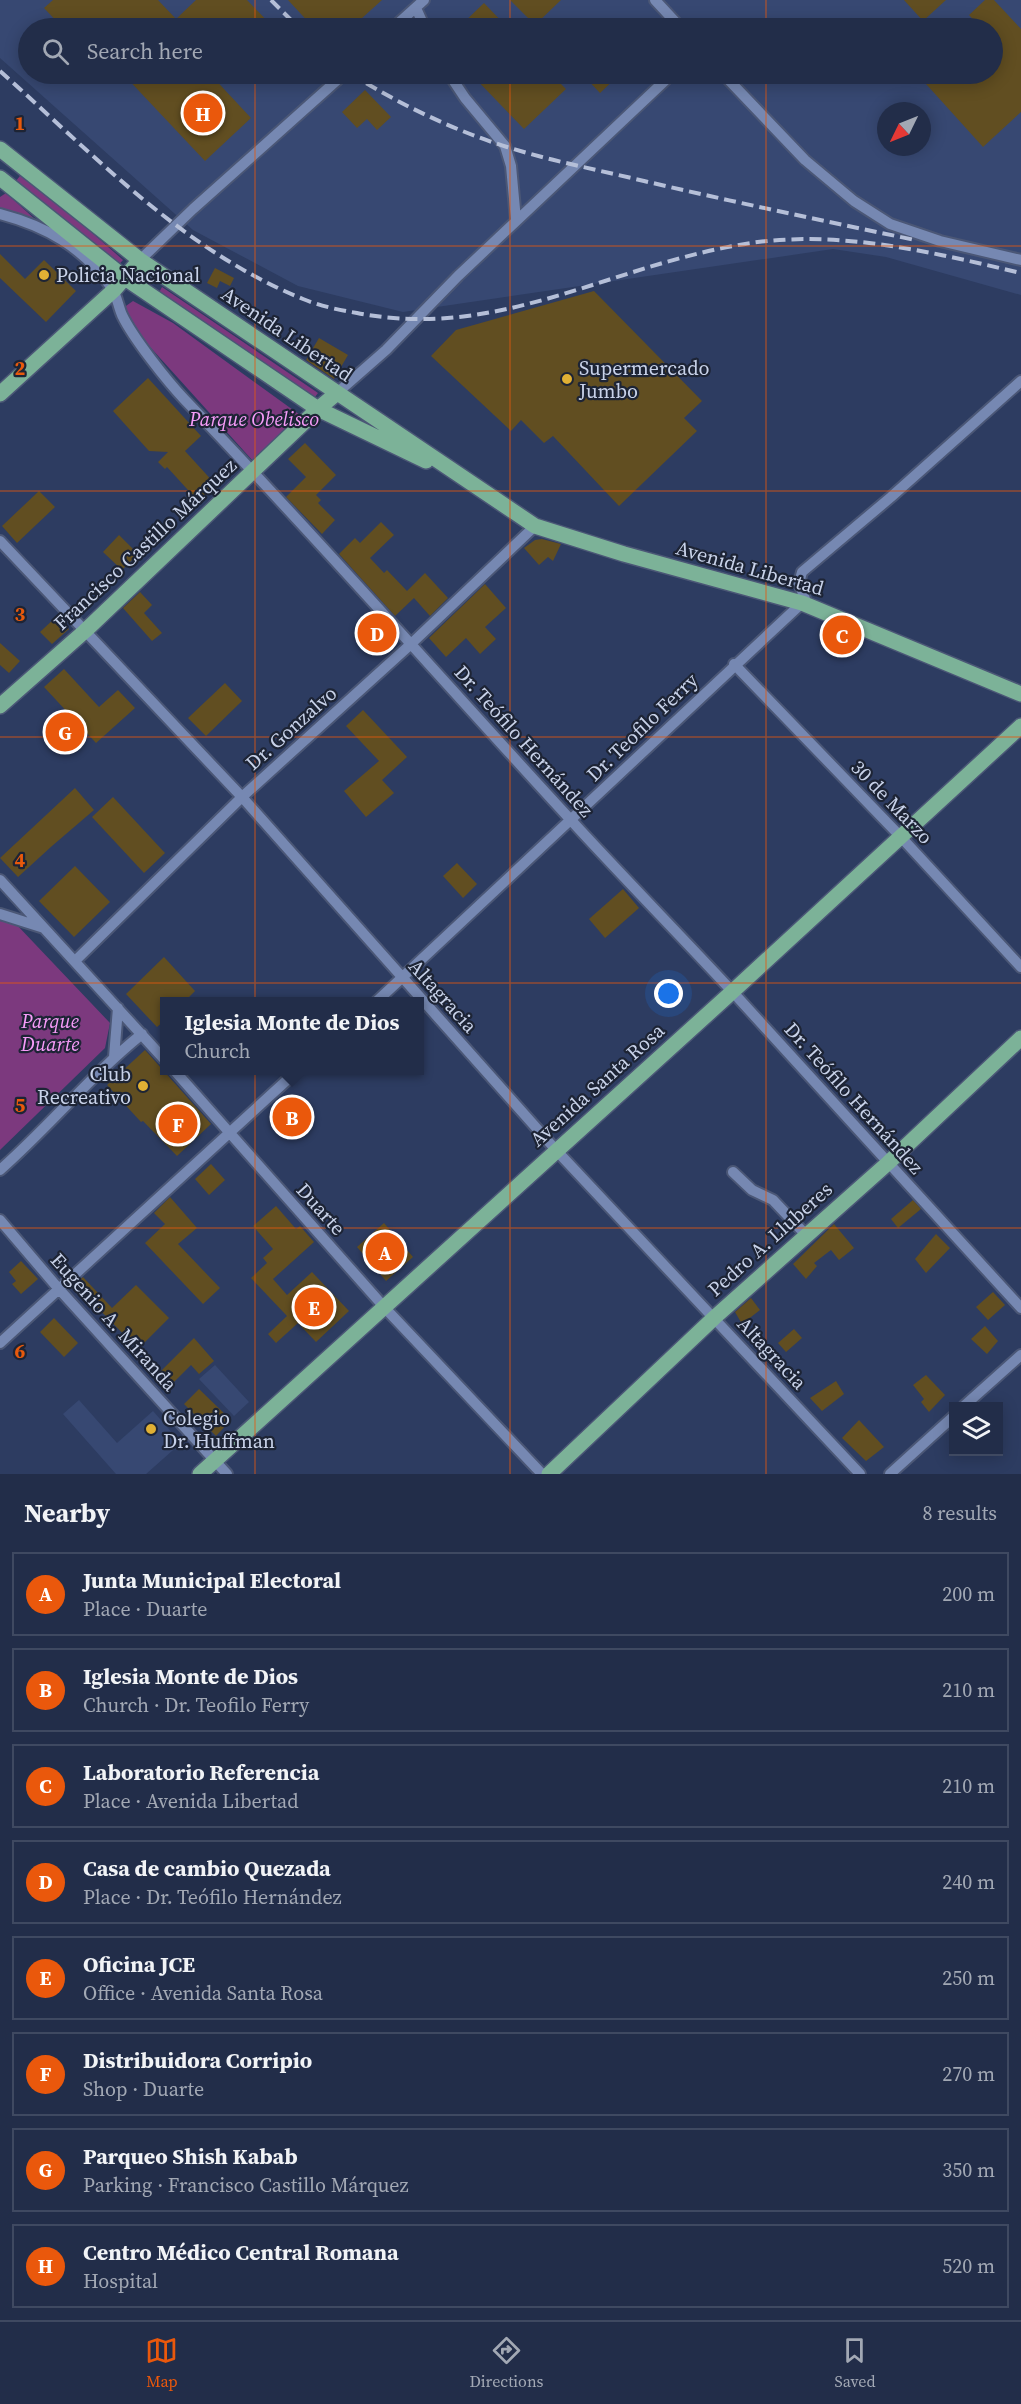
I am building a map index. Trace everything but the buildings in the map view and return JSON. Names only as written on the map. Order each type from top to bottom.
[{"type":"main road","name":"Avenida Libertad","points":[[0,149],[140,260],[535,526],[624,554],[802,603],[1021,694]]},
{"type":"main road","name":"Avenida Libertad","points":[[0,179],[125,278],[318,409],[469,482]]},
{"type":"main road","points":[[0,394],[114,290],[140,260]]},
{"type":"main road","name":"Francisco Castillo Márquez","points":[[0,706],[85,631],[337,393]]},
{"type":"main road","name":"Avenida Santa Rosa","points":[[200,1474],[732,992],[1021,726]]},
{"type":"main road","name":"Pedro A. Lluberes","points":[[549,1474],[715,1317],[888,1163],[1021,1038]]},
{"type":"street","points":[[655,0],[672,18]]},
{"type":"street","points":[[404,18],[420,4]]},
{"type":"street","points":[[140,260],[193,209],[333,84]]},
{"type":"street","points":[[456,84],[505,146],[511,166],[516,220]]},
{"type":"street","points":[[337,393],[386,350],[458,276],[661,84]]},
{"type":"street","points":[[733,84],[805,160],[854,201],[890,224],[940,241],[1021,260]]},
{"type":"street","points":[[0,179],[16,162]]},
{"type":"street","name":"Dr. Teófilo Hernández","points":[[0,214],[36,224],[57,235],[78,251],[114,290],[125,320],[177,391],[1021,1308]]},
{"type":"street","points":[[802,603],[805,598],[799,581],[802,572],[891,497],[1021,381]]},
{"type":"street","name":"Dr. Gonzalvo","points":[[75,961],[242,797],[411,644],[535,526]]},
{"type":"street","name":"Altagracia","points":[[0,541],[242,797],[420,997]]},
{"type":"street","name":"Dr. Teofilo Ferry","points":[[382,997],[734,664],[802,603]]},
{"type":"street","name":"30 de Marzo","points":[[734,664],[900,836],[1021,967]]},
{"type":"street","points":[[0,880],[160,1054]]},
{"type":"street","points":[[0,914],[44,928]]},
{"type":"street","name":"Altagracia","points":[[424,1002],[556,1150],[860,1474]]},
{"type":"street","points":[[114,1057],[118,1008]]},
{"type":"street","points":[[0,1170],[25,1148],[114,1057],[142,1034]]},
{"type":"street","name":"Duarte","points":[[178,1075],[385,1308],[542,1474]]},
{"type":"street","points":[[0,1343],[293,1075]]},
{"type":"street","points":[[0,1159],[25,1148]]},
{"type":"street","points":[[733,1172],[752,1190],[773,1200],[806,1235]]},
{"type":"street","name":"Eugenio A. Miranda","points":[[0,1220],[58,1288],[227,1474]]},
{"type":"street","points":[[969,1402],[1021,1355]]},
{"type":"street","points":[[890,1474],[949,1421]]},
{"type":"shaded area","points":[[0,0],[1021,0],[1021,295],[886,257],[833,249],[403,312],[298,286],[193,230],[29,84],[1003,84],[1003,18],[18,18],[18,74],[0,58]]},
{"type":"shaded area","points":[[215,1365],[249,1402],[234,1416],[199,1379]]},
{"type":"shaded area","name":"Colegio Dr. Huffman","points":[[79,1400],[117,1443],[153,1411],[181,1443],[146,1474],[116,1474],[63,1414]]},
{"type":"green space","points":[[23,172],[123,260],[113,271],[12,186]]},
{"type":"green space","points":[[6,193],[37,221],[0,211],[0,197]]},
{"type":"green space","points":[[162,287],[318,393],[308,406],[155,300]]},
{"type":"green space","name":"Parque Obelisco","points":[[133,301],[173,323],[300,415],[253,461],[132,327],[123,308]]},
{"type":"green space","name":"Parque Duarte","points":[[0,921],[16,924],[110,1023],[105,1048],[0,1150]]},
{"type":"railway","points":[[271,0],[289,18]]},
{"type":"railway","points":[[0,71],[106,167],[180,228],[219,255],[260,279],[309,301],[343,311],[407,319],[456,317],[502,310],[548,299],[685,257],[733,246],[769,241],[806,239],[878,244],[1021,273]]},
{"type":"railway","points":[[368,84],[407,106],[447,124],[524,152],[915,240]]},
{"type":"place","name":"Centro Médico Central Romana","points":[[203,113]]},
{"type":"place","name":"Policia Nacional","points":[[44,275]]},
{"type":"place","name":"Supermercado Jumbo","points":[[567,379]]},
{"type":"place","name":"Casa de cambio Quezada","points":[[377,633]]},
{"type":"place","name":"Laboratorio Referencia","points":[[842,635]]},
{"type":"place","name":"Parqueo Shish Kabab","points":[[65,732]]},
{"type":"place","name":"Club Recreativo","points":[[143,1086]]},
{"type":"place","name":"Iglesia Monte de Dios","points":[[292,1117]]},
{"type":"place","name":"Distribuidora Corripio","points":[[178,1124]]},
{"type":"place","name":"Junta Municipal Electoral","points":[[385,1252]]},
{"type":"place","name":"Oficina JCE","points":[[314,1307]]},
{"type":"place","name":"Colegio Dr. Huffman","points":[[151,1429]]}]
